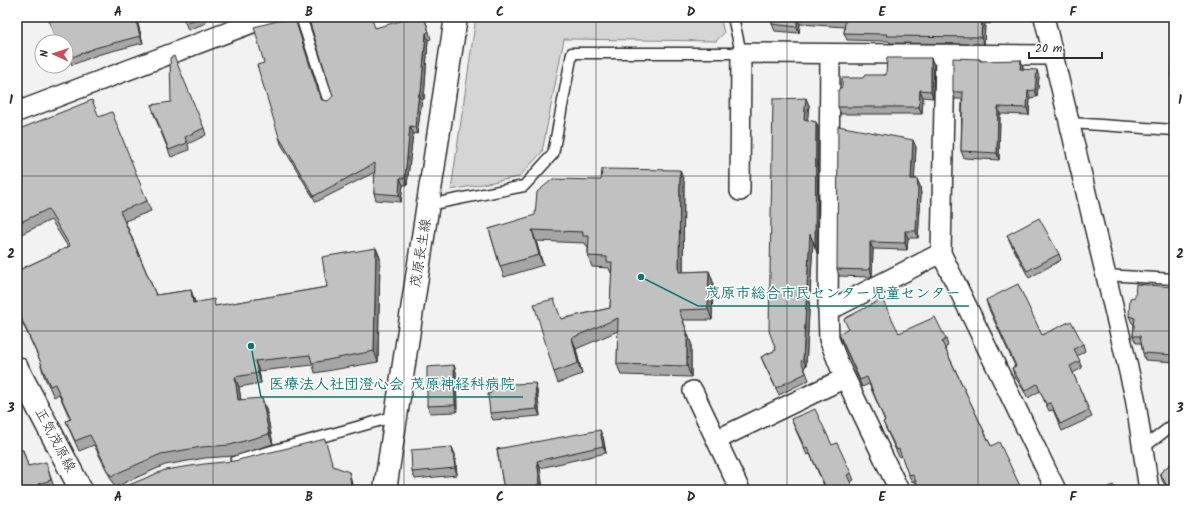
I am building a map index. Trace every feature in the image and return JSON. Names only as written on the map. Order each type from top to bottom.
[{"type":"main road","name":"茂原長生線","points":[[385,490],[456,17]]},
{"type":"main road","name":"正気茂原線","points":[[17,368],[81,490]]},
{"type":"street","points":[[17,112],[268,17]]},
{"type":"street","points":[[1044,17],[1071,123],[1105,275],[1135,397],[1149,490]]},
{"type":"street","points":[[740,191],[741,53],[1054,55]]},
{"type":"street","points":[[830,54],[829,339],[899,490]]},
{"type":"street","points":[[945,55],[941,253],[1056,490]]},
{"type":"street","points":[[828,311],[941,253]]},
{"type":"street","points":[[716,440],[846,378]]},
{"type":"street","points":[[693,391],[740,490]]},
{"type":"lane","points":[[301,17],[329,102]]},
{"type":"lane","points":[[428,205],[524,186],[553,154],[572,53],[741,53],[733,17]]},
{"type":"lane","points":[[1071,123],[1174,130]]},
{"type":"lane","points":[[1105,275],[1174,279]]},
{"type":"lane","points":[[228,462],[396,416]]},
{"type":"lane","points":[[1143,448],[1174,424]]},
{"type":"shaded area","points":[[476,17],[720,17],[724,33],[716,41],[564,39],[542,152],[519,177],[451,190]]},
{"type":"building","points":[[48,17],[135,17],[140,36],[95,48],[74,56],[74,34],[53,34]]},
{"type":"building","points":[[183,17],[202,17],[185,23]]},
{"type":"building","points":[[308,17],[371,17],[375,28],[415,17],[424,17],[429,32],[426,33],[421,92],[419,93],[415,127],[410,126],[405,178],[400,178],[399,195],[374,193],[375,163],[314,196],[279,137],[257,65],[264,63],[254,27],[277,21],[295,19],[320,97],[322,100],[328,101],[333,96]]},
{"type":"building","points":[[772,17],[797,17],[797,27],[772,24]]},
{"type":"building","points":[[797,17],[982,17],[981,37],[887,36],[887,34],[844,33],[845,21]]},
{"type":"building","points":[[1174,46],[1174,105],[1170,104]]},
{"type":"building","points":[[174,56],[204,128],[185,137],[187,143],[169,150],[151,105],[171,102],[170,58]]},
{"type":"building","points":[[887,58],[931,58],[931,91],[920,90],[919,107],[838,107],[838,90],[842,87],[842,78],[863,78],[865,75],[886,75]]},
{"type":"building","points":[[953,58],[980,59],[980,61],[1021,60],[1020,69],[1037,70],[1035,90],[1028,91],[1027,108],[998,107],[997,153],[961,151],[963,92],[953,92]]},
{"type":"building","points":[[806,98],[804,119],[816,122],[815,246],[810,234],[803,359],[801,361],[806,373],[776,388],[761,357],[776,350],[769,331],[773,99]]},
{"type":"building","points":[[92,100],[99,117],[112,112],[147,201],[120,211],[156,295],[191,290],[193,303],[214,299],[215,306],[327,287],[322,257],[376,248],[374,351],[312,363],[310,355],[255,361],[258,373],[235,377],[238,400],[262,398],[269,434],[230,445],[202,447],[161,454],[111,476],[90,435],[75,441],[66,421],[71,419],[55,384],[50,386],[17,309],[17,271],[70,246],[48,209],[17,224],[17,151],[19,150],[17,143],[17,130]]},
{"type":"building","points":[[838,126],[913,140],[911,179],[917,179],[918,188],[916,231],[905,231],[905,243],[870,242],[870,269],[867,270],[837,269]]},
{"type":"building","points":[[602,169],[680,170],[679,272],[709,271],[708,309],[679,310],[687,332],[687,366],[617,364],[618,318],[572,338],[578,363],[554,372],[534,304],[554,299],[561,319],[610,308],[612,262],[607,262],[607,257],[588,256],[589,236],[583,236],[583,232],[532,230],[539,255],[500,266],[489,229],[535,215],[537,192],[553,179],[601,180]]},
{"type":"building","points":[[1039,218],[1059,254],[1027,271],[1007,235]]},
{"type":"building","points":[[1174,277],[1174,355],[1143,353],[1140,336],[1133,336],[1135,318],[1129,316],[1130,298],[1135,297],[1136,284],[1173,287]]},
{"type":"building","points":[[1018,284],[1042,335],[1071,321],[1083,344],[1074,349],[1080,361],[1070,366],[1089,410],[1060,424],[1051,403],[1046,404],[1037,384],[1025,391],[1012,368],[1016,366],[986,300]]},
{"type":"building","points":[[882,299],[899,333],[935,317],[946,339],[942,342],[991,446],[999,442],[1022,490],[920,490],[913,475],[908,474],[899,449],[897,450],[883,422],[885,421],[867,377],[860,380],[839,334],[848,328],[844,319]]},
{"type":"building","points":[[454,365],[455,405],[427,406],[427,367]]},
{"type":"building","points":[[535,383],[537,409],[490,413],[488,394],[491,393],[491,385]]},
{"type":"building","points":[[815,409],[832,445],[837,443],[851,473],[847,475],[854,490],[827,490],[807,447],[805,448],[791,419]]},
{"type":"building","points":[[600,430],[603,446],[537,461],[540,484],[536,485],[537,490],[504,490],[497,449]]},
{"type":"building","points":[[325,439],[333,466],[349,472],[352,490],[117,490],[165,470],[234,461]]},
{"type":"building","points":[[17,442],[20,450],[23,450],[28,466],[46,462],[51,480],[38,484],[39,490],[17,490]]},
{"type":"building","points":[[452,447],[455,468],[412,472],[411,450]]},
{"type":"building","points":[[1174,461],[1174,488],[1169,490],[1160,473]]},
{"type":"building","points":[[1113,485],[1116,490],[1102,490]]},
{"type":"place","name":"茂原市総合市民センター児童センター","points":[[641,277]]},
{"type":"place","name":"医療法人社団澄心会 茂原神経科病院","points":[[251,346]]}]
